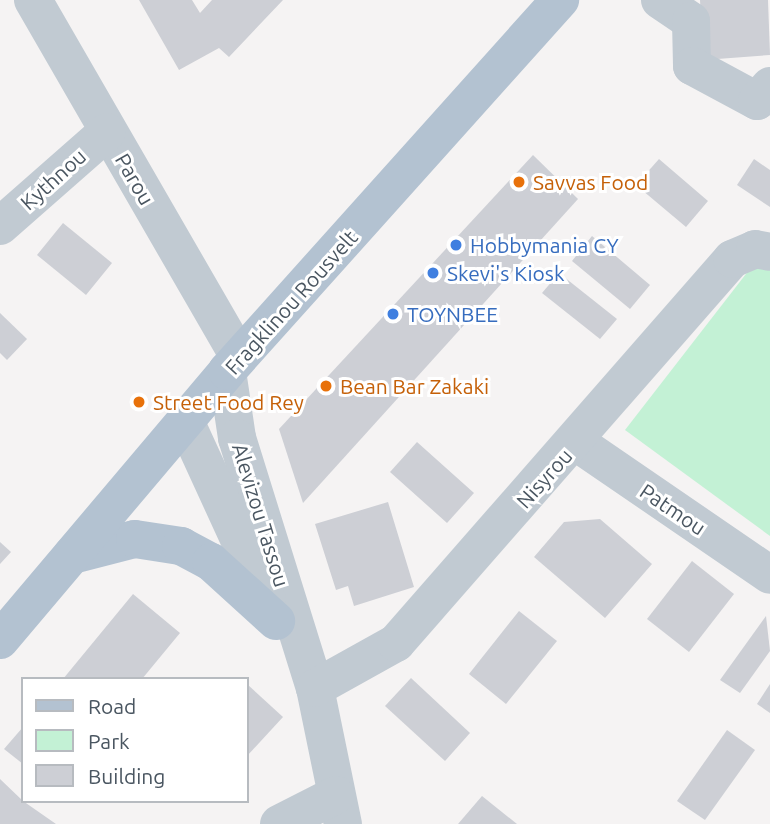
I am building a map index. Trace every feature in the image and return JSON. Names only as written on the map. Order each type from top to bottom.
[{"type":"main road","name":"Fragklinou Rousvelt","points":[[0,640],[233,364],[560,0]]},
{"type":"main road","points":[[72,555],[135,539],[181,546],[211,562],[276,621]]},
{"type":"street","name":"Parou","points":[[33,0],[233,364]]},
{"type":"street","points":[[660,0],[691,21],[692,66],[757,101],[770,86]]},
{"type":"street","name":"Kythnou","points":[[0,226],[107,131]]},
{"type":"street","name":"Nisyrou","points":[[309,673],[396,643],[576,442],[732,258],[762,251]]},
{"type":"street","name":"Alevizou Tassou","points":[[233,364],[237,438],[309,673],[340,810]]},
{"type":"street","name":"Alevizou Tassou","points":[[185,421],[276,621],[309,673]]},
{"type":"street","name":"Patmou","points":[[576,442],[770,575]]},
{"type":"street","points":[[279,824],[340,810]]},
{"type":"green space","points":[[756,261],[770,270],[770,536],[625,430]]},
{"type":"building","points":[[139,0],[192,0],[200,13],[212,0],[283,0],[229,57],[219,48],[179,70]]},
{"type":"building","points":[[700,0],[768,0],[770,55],[704,60]]},
{"type":"building","points":[[533,155],[578,199],[303,503],[279,429]]},
{"type":"building","points":[[659,159],[708,201],[686,227],[636,185]]},
{"type":"building","points":[[754,159],[770,170],[770,207],[737,185]]},
{"type":"building","points":[[63,223],[112,263],[86,295],[37,255]]},
{"type":"building","points":[[592,236],[650,285],[630,309],[572,261]]},
{"type":"building","points":[[559,273],[617,319],[600,339],[542,293]]},
{"type":"building","points":[[0,313],[27,339],[7,360],[0,353]]},
{"type":"building","points":[[417,442],[474,493],[447,523],[390,472]]},
{"type":"building","points":[[388,502],[414,587],[354,606],[348,586],[336,590],[315,524]]},
{"type":"building","points":[[600,519],[652,564],[605,618],[534,557],[564,522]]},
{"type":"building","points":[[0,542],[11,552],[0,564]]},
{"type":"building","points":[[692,561],[734,594],[689,652],[647,619]]},
{"type":"building","points":[[133,594],[180,633],[144,677],[65,677]]},
{"type":"building","points":[[519,611],[557,641],[506,704],[469,674]]},
{"type":"building","points":[[766,616],[770,651],[740,693],[720,680]]},
{"type":"building","points":[[411,678],[470,733],[445,761],[385,706]]},
{"type":"building","points":[[770,684],[770,713],[757,704]]},
{"type":"building","points":[[248,685],[283,717],[248,755]]},
{"type":"building","points":[[21,729],[21,762],[4,749]]},
{"type":"building","points":[[727,730],[755,750],[705,820],[677,801]]},
{"type":"building","points":[[0,779],[21,799],[21,803],[26,803],[56,824],[0,824]]},
{"type":"building","points":[[482,796],[517,824],[458,824]]},
{"type":"place","name":"Savvas Food","points":[[519,182]]},
{"type":"place","name":"Hobbymania CY","points":[[456,245]]},
{"type":"place","name":"Skevi's Kiosk","points":[[433,273]]},
{"type":"place","name":"TOYNBEE","points":[[393,314]]},
{"type":"place","name":"Bean Bar Zakaki","points":[[326,386]]},
{"type":"place","name":"Street Food Rey","points":[[139,402]]}]
